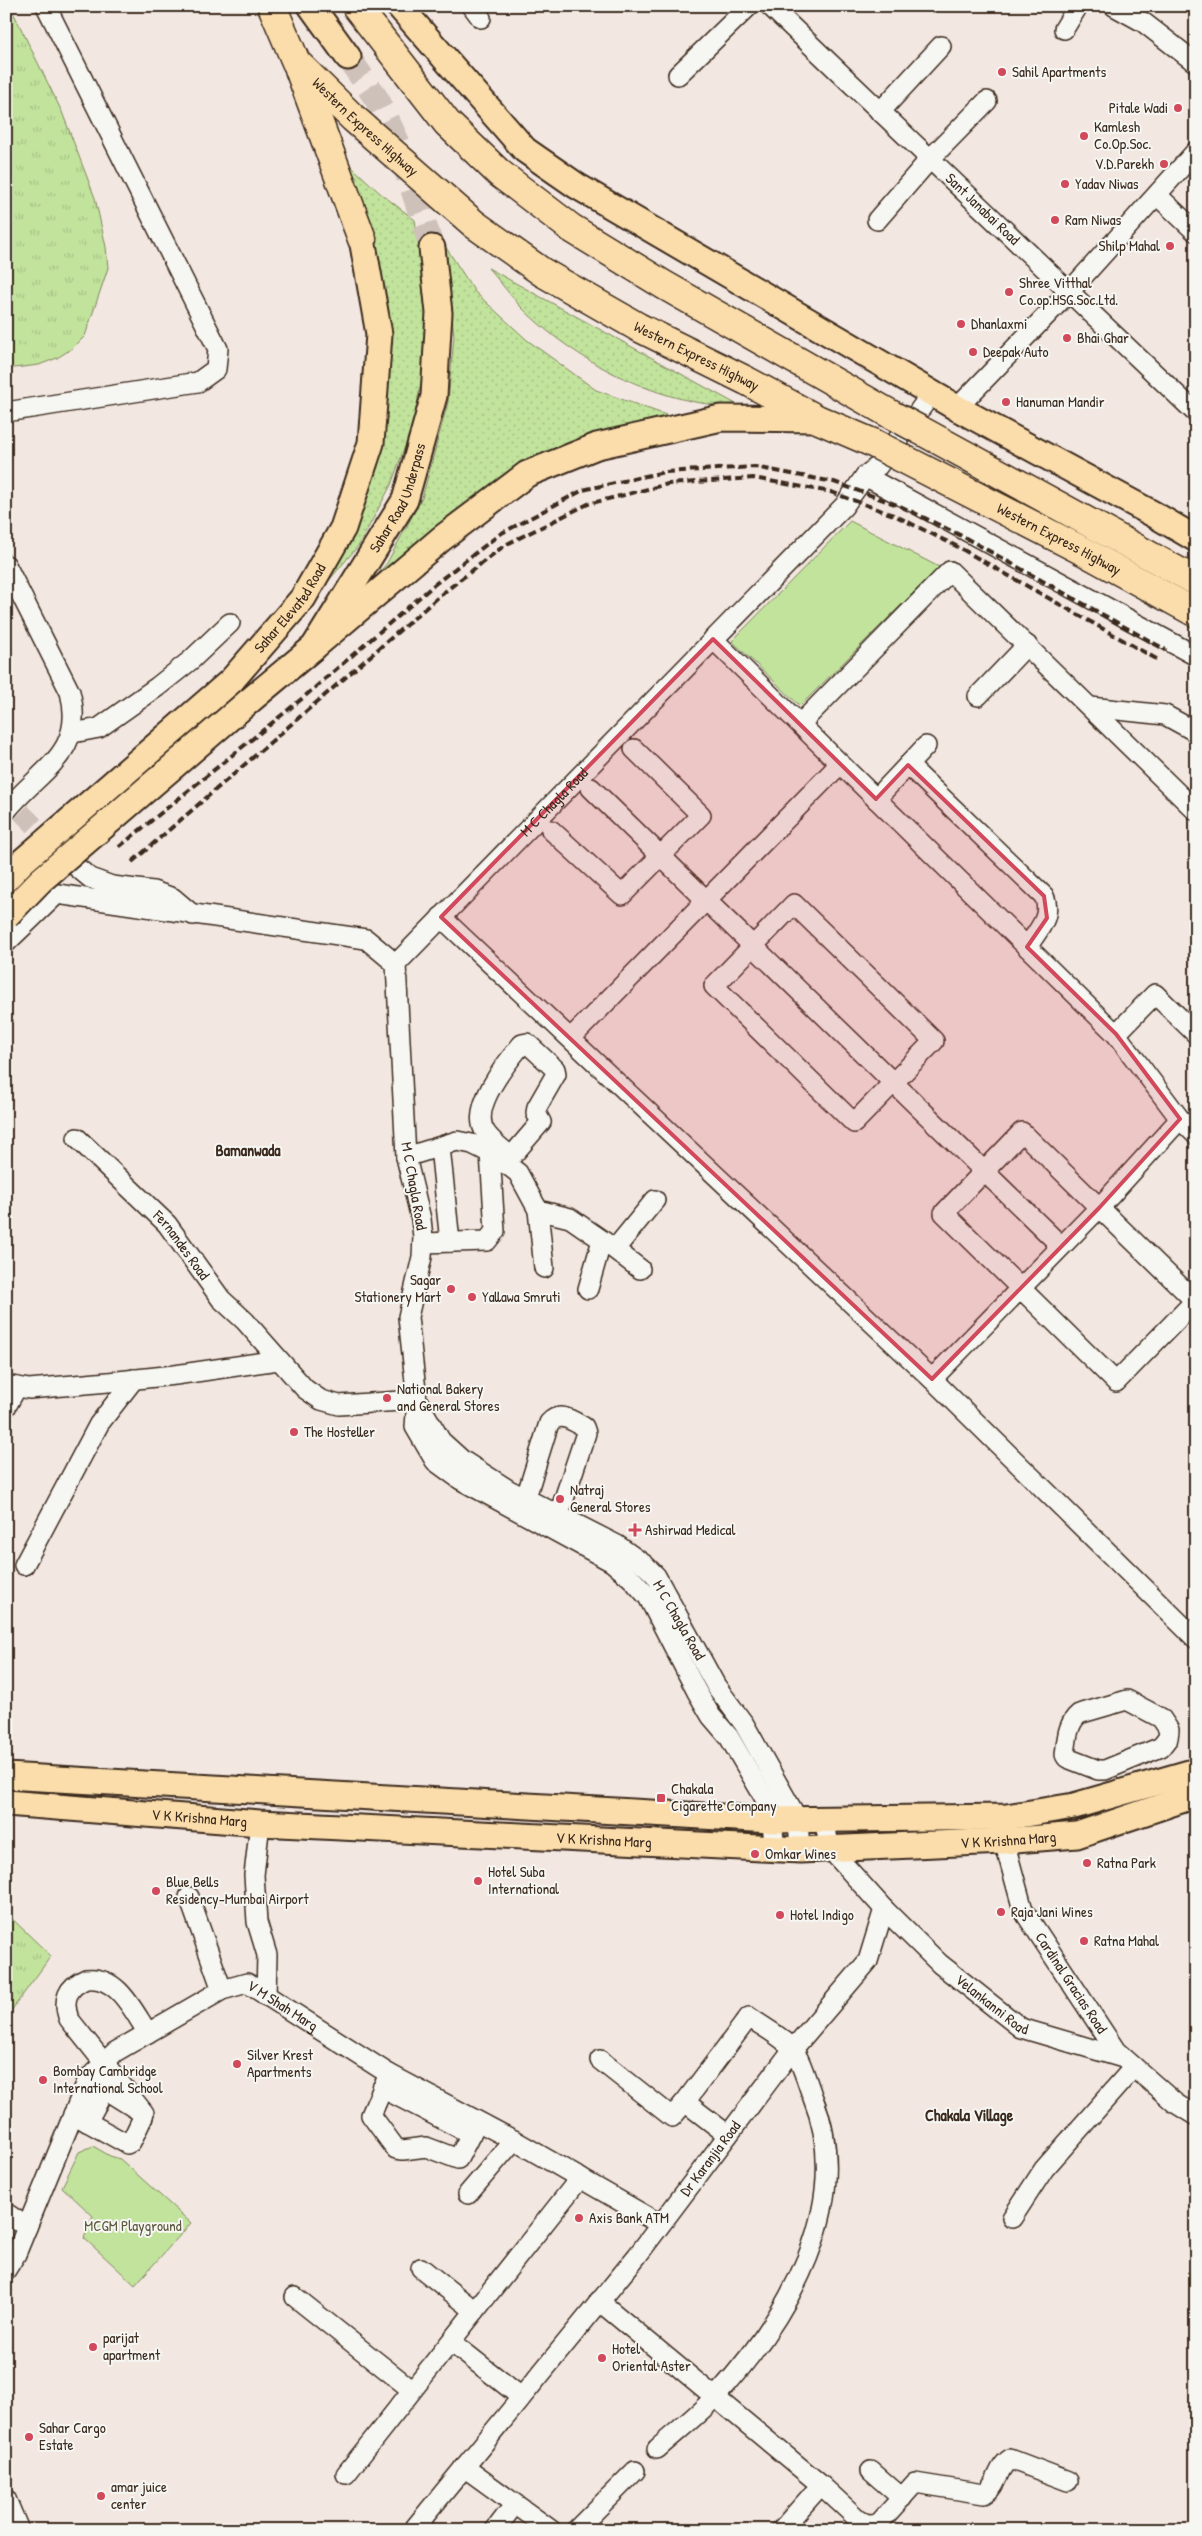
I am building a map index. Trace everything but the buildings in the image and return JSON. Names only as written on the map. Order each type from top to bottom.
[{"type":"highway","name":"Western Express Highway","points":[[272,6],[296,62],[353,118],[449,203],[474,224],[542,272],[638,327],[747,381],[817,419],[900,456],[1083,551],[1196,613]]},
{"type":"highway","name":"Western Express Highway","points":[[356,6],[447,123],[513,184],[571,228],[664,285],[892,415],[1196,581]]},
{"type":"highway","points":[[296,62],[362,239]]},
{"type":"main road","points":[[311,6],[348,57]]},
{"type":"main road","points":[[398,6],[525,150],[607,204],[926,391],[1196,539]]},
{"type":"main road","name":"Sahar Elevated Road","points":[[6,879],[23,860],[231,681],[303,598],[343,528],[372,443],[379,334],[362,239]]},
{"type":"main road","name":"Sahar Road Underpass","points":[[6,916],[41,880],[314,647],[405,500],[434,396],[439,313],[432,248]]},
{"type":"main road","points":[[314,647],[441,539],[527,474],[596,446],[721,418],[817,419]]},
{"type":"main road","name":"V K Krishna Marg","points":[[6,1803],[260,1823],[788,1850],[830,1849],[1005,1829],[1074,1806],[1196,1771]]},
{"type":"main road","name":"V K Krishna Marg","points":[[6,1776],[772,1820],[824,1820],[1005,1829],[1077,1835],[1196,1795]]},
{"type":"street","points":[[6,412],[198,382],[216,369],[218,350],[46,6]]},
{"type":"street","points":[[678,75],[750,6]]},
{"type":"street","name":"Sant Janabai Road","points":[[770,6],[929,160],[1196,413]]},
{"type":"street","points":[[1064,29],[1078,6]]},
{"type":"street","points":[[1114,6],[1145,14],[1196,63]]},
{"type":"street","points":[[880,112],[941,46]]},
{"type":"street","points":[[877,220],[929,160],[987,101]]},
{"type":"street","points":[[957,408],[1069,292],[1195,152]]},
{"type":"street","points":[[1157,195],[1196,232]]},
{"type":"street","name":"M C Chagla Road","points":[[788,1850],[798,1820],[744,1724],[716,1686],[670,1598],[656,1576],[636,1569],[617,1545],[568,1512],[523,1503],[474,1468],[449,1449],[416,1400],[408,1317],[422,1257],[423,1243],[421,1219],[406,1157],[396,964],[844,506],[864,476],[878,466],[924,404],[926,391]]},
{"type":"street","points":[[864,476],[1196,656]]},
{"type":"street","points":[[6,565],[70,692],[75,712],[73,733],[61,754],[13,809]]},
{"type":"street","points":[[800,724],[950,571],[1196,811]]},
{"type":"street","points":[[73,733],[99,728],[157,687],[191,660],[230,623]]},
{"type":"street","points":[[713,639],[1116,1034],[1180,1118],[1196,1135]]},
{"type":"street","points":[[978,696],[1027,645]]},
{"type":"street","points":[[1090,707],[1165,715],[1196,732]]},
{"type":"street","points":[[876,799],[926,746]]},
{"type":"street","points":[[551,830],[622,895],[701,815],[634,749]]},
{"type":"street","points":[[571,1038],[840,764]]},
{"type":"street","points":[[908,765],[1044,896],[1048,904],[1047,918],[1027,947]]},
{"type":"street","points":[[591,788],[1061,1246]]},
{"type":"street","points":[[73,864],[90,878],[112,886],[153,891],[173,898],[193,915]]},
{"type":"street","points":[[6,943],[57,894],[366,939],[396,964]]},
{"type":"street","points":[[794,904],[934,1041],[854,1123],[714,986],[754,945],[794,904]]},
{"type":"street","points":[[441,917],[932,1379],[1196,1639]]},
{"type":"street","points":[[1116,1034],[1155,994],[1196,1034]]},
{"type":"street","points":[[423,1243],[487,1241],[492,1237],[495,1231],[502,1158],[541,1122],[536,1113],[537,1107],[556,1074],[555,1069],[527,1043],[522,1044],[498,1073],[482,1109],[484,1132],[502,1158],[518,1174],[538,1210],[544,1268]]},
{"type":"street","points":[[932,1379],[1099,1208],[1180,1118]]},
{"type":"street","points":[[1022,1132],[1195,1302],[1116,1382],[944,1213],[984,1171],[1022,1132]]},
{"type":"street","name":"Fernandes Road","points":[[76,1138],[167,1224],[221,1300],[245,1321],[305,1389],[321,1400],[339,1405],[416,1400]]},
{"type":"street","points":[[406,1157],[457,1141],[472,1144],[502,1158]]},
{"type":"street","points":[[440,1147],[450,1242]]},
{"type":"street","points":[[588,1289],[608,1245],[656,1200]]},
{"type":"street","points":[[538,1210],[570,1218],[640,1269]]},
{"type":"street","points":[[6,1407],[12,1386],[29,1389],[134,1379],[278,1360]]},
{"type":"street","points":[[24,1565],[99,1424],[134,1379]]},
{"type":"street","points":[[568,1512],[586,1433],[584,1426],[561,1416],[554,1417],[549,1423],[523,1503],[598,1553],[636,1569],[640,1586],[654,1608],[711,1716],[729,1737],[768,1804],[772,1820],[788,1850]]},
{"type":"street","points":[[654,1608],[670,1598]]},
{"type":"street","points":[[1127,1700],[1132,1700],[1161,1718],[1169,1730],[1166,1742],[1154,1750],[1124,1762],[1101,1771],[1067,1758],[1065,1754],[1070,1724],[1074,1718],[1079,1714],[1127,1700]]},
{"type":"street","points":[[1154,1750],[1164,1780]]},
{"type":"street","points":[[1124,1762],[1132,1789]]},
{"type":"street","points":[[824,1820],[830,1849],[884,1909]]},
{"type":"street","points":[[260,1823],[254,1875],[257,1922],[267,1955],[266,1996]]},
{"type":"street","name":"Cardinal Gracias Road","points":[[1005,1829],[1023,1910],[1116,2051],[1175,2103],[1196,2116]]},
{"type":"street","points":[[189,1897],[222,1990]]},
{"type":"street","name":"Velankanni Road","points":[[884,1909],[940,1964],[1021,2028],[1129,2062]]},
{"type":"street","name":"Dr Karanjia Road","points":[[412,2530],[599,2302],[793,2049],[868,1961],[884,1909]]},
{"type":"street","points":[[144,2113],[68,2015],[65,2002],[66,1996],[70,1989],[80,1982],[90,1979],[115,1986],[148,2033]]},
{"type":"street","name":"V M Shah Marg","points":[[6,2270],[16,2254],[27,2227],[80,2118],[88,2079],[104,2061],[148,2033],[222,1990],[247,1983],[385,2081],[474,2128],[514,2140],[660,2224]]},
{"type":"street","points":[[600,2060],[672,2117],[749,2017],[793,2049],[820,2117],[825,2156],[825,2195],[812,2246],[775,2322],[714,2397],[657,2449]]},
{"type":"street","points":[[1012,2218],[1044,2168],[1129,2062]]},
{"type":"street","points":[[88,2079],[141,2112],[143,2117],[131,2142],[127,2144],[80,2118],[105,2090]]},
{"type":"street","points":[[385,2081],[371,2115],[396,2149],[426,2147],[458,2160],[474,2128]]},
{"type":"street","points":[[685,2102],[728,2135]]},
{"type":"street","points":[[468,2194],[514,2140]]},
{"type":"street","points":[[346,2474],[580,2178]]},
{"type":"street","points":[[6,2213],[27,2227]]},
{"type":"street","points":[[421,2268],[475,2310]]},
{"type":"street","points":[[295,2296],[412,2390]]},
{"type":"street","points":[[599,2302],[821,2485],[858,2520],[871,2526],[879,2523],[915,2483],[984,2494],[992,2490],[1005,2462],[1010,2459],[1068,2481]]},
{"type":"street","points":[[451,2342],[521,2397]]},
{"type":"street","points":[[464,2467],[551,2530]]},
{"type":"street","points":[[576,2530],[635,2471]]},
{"type":"street","points":[[871,2471],[902,2498]]},
{"type":"street","points":[[781,2530],[821,2485]]},
{"type":"street","points":[[6,2499],[19,2530]]},
{"type":"street","points":[[495,2530],[515,2504]]},
{"type":"highlighted area","points":[[713,639],[876,799],[908,765],[1044,896],[1047,918],[1027,947],[1116,1034],[1180,1119],[1099,1208],[932,1379],[441,917]]},
{"type":"green space","points":[[6,6],[10,6],[62,112],[95,198],[106,247],[108,268],[85,336],[73,348],[57,358],[39,365],[6,369]]},
{"type":"green space","points":[[340,156],[380,193],[415,220],[426,287],[426,354],[414,421],[391,485],[359,545],[314,598],[377,451],[387,391],[389,330],[381,270],[365,212]]},
{"type":"green space","points":[[443,243],[475,292],[527,340],[596,390],[677,419],[599,434],[356,600],[387,563],[422,498],[448,402],[454,336]]},
{"type":"green space","points":[[488,268],[745,409],[695,402],[671,396],[647,388],[601,367],[579,354],[538,323],[520,306]]},
{"type":"green space","points":[[850,521],[939,567],[800,706],[732,641]]},
{"type":"green space","points":[[6,1913],[51,1956],[6,2018]]},
{"type":"green space","name":"MCGM Playground","points":[[93,2146],[110,2156],[120,2159],[191,2223],[135,2285],[84,2238],[93,2216],[62,2187],[79,2152]]},
{"type":"tunnel","points":[[348,57],[378,101],[397,141],[432,248]]},
{"type":"tunnel","points":[[21,812],[73,864]]},
{"type":"railway","points":[[119,847],[304,697],[435,584],[500,534],[583,490],[664,472],[755,467],[834,482],[900,506],[964,537],[1166,650]]},
{"type":"railway","points":[[132,862],[443,593],[505,545],[588,504],[668,484],[753,478],[831,492],[896,516],[958,547],[1160,661]]},
{"type":"place","name":"Sahil Apartments","points":[[1002,72]]},
{"type":"place","name":"Pitale Wadi","points":[[1178,108]]},
{"type":"place","name":"Kamlesh Co.Op.Soc.","points":[[1084,136]]},
{"type":"place","name":"V.D.Parekh","points":[[1164,164]]},
{"type":"place","name":"Yadav Niwas","points":[[1065,184]]},
{"type":"place","name":"Ram Niwas","points":[[1055,220]]},
{"type":"place","name":"Shilp Mahal","points":[[1170,246]]},
{"type":"place","name":"Shree Vitthal Co.op.HSG.Soc.Ltd.","points":[[1009,292]]},
{"type":"place","name":"Dhanlaxmi","points":[[961,324]]},
{"type":"place","name":"Bhai Ghar","points":[[1067,338]]},
{"type":"place","name":"Deepak Auto","points":[[973,352]]},
{"type":"place","name":"Hanuman Mandir","points":[[1006,402]]},
{"type":"place","name":"Sagar Stationery Mart","points":[[451,1289]]},
{"type":"place","name":"Yallawa Smruti","points":[[472,1297]]},
{"type":"place","name":"National Bakery and General Stores","points":[[387,1398]]},
{"type":"place","name":"The Hosteller","points":[[294,1432]]},
{"type":"place","name":"Natraj General Stores","points":[[560,1499]]},
{"type":"place","name":"Ashirwad Medical","points":[[635,1530]]},
{"type":"place","name":"Chakala Cigarette Company","points":[[661,1798]]},
{"type":"place","name":"Omkar Wines","points":[[755,1854]]},
{"type":"place","name":"Ratna Park","points":[[1087,1863]]},
{"type":"place","name":"Hotel Suba International","points":[[478,1881]]},
{"type":"place","name":"Blue Bells Residency-Mumbai Airport","points":[[156,1891]]},
{"type":"place","name":"Raja Jani Wines","points":[[1001,1912]]},
{"type":"place","name":"Hotel Indigo","points":[[780,1915]]},
{"type":"place","name":"Ratna Mahal","points":[[1084,1941]]},
{"type":"place","name":"Silver Krest Apartments","points":[[237,2064]]},
{"type":"place","name":"Bombay Cambridge International School","points":[[43,2080]]},
{"type":"place","name":"Axis Bank ATM","points":[[579,2218]]},
{"type":"place","name":"parijat apartment","points":[[93,2347]]},
{"type":"place","name":"Hotel Oriental Aster","points":[[602,2358]]},
{"type":"place","name":"Sahar Cargo Estate","points":[[29,2437]]},
{"type":"place","name":"amar juice center","points":[[101,2496]]},
{"type":"district","name":"Bamanwada","points":[[248,1150]]},
{"type":"district","name":"Chakala Village","points":[[969,2115]]}]
